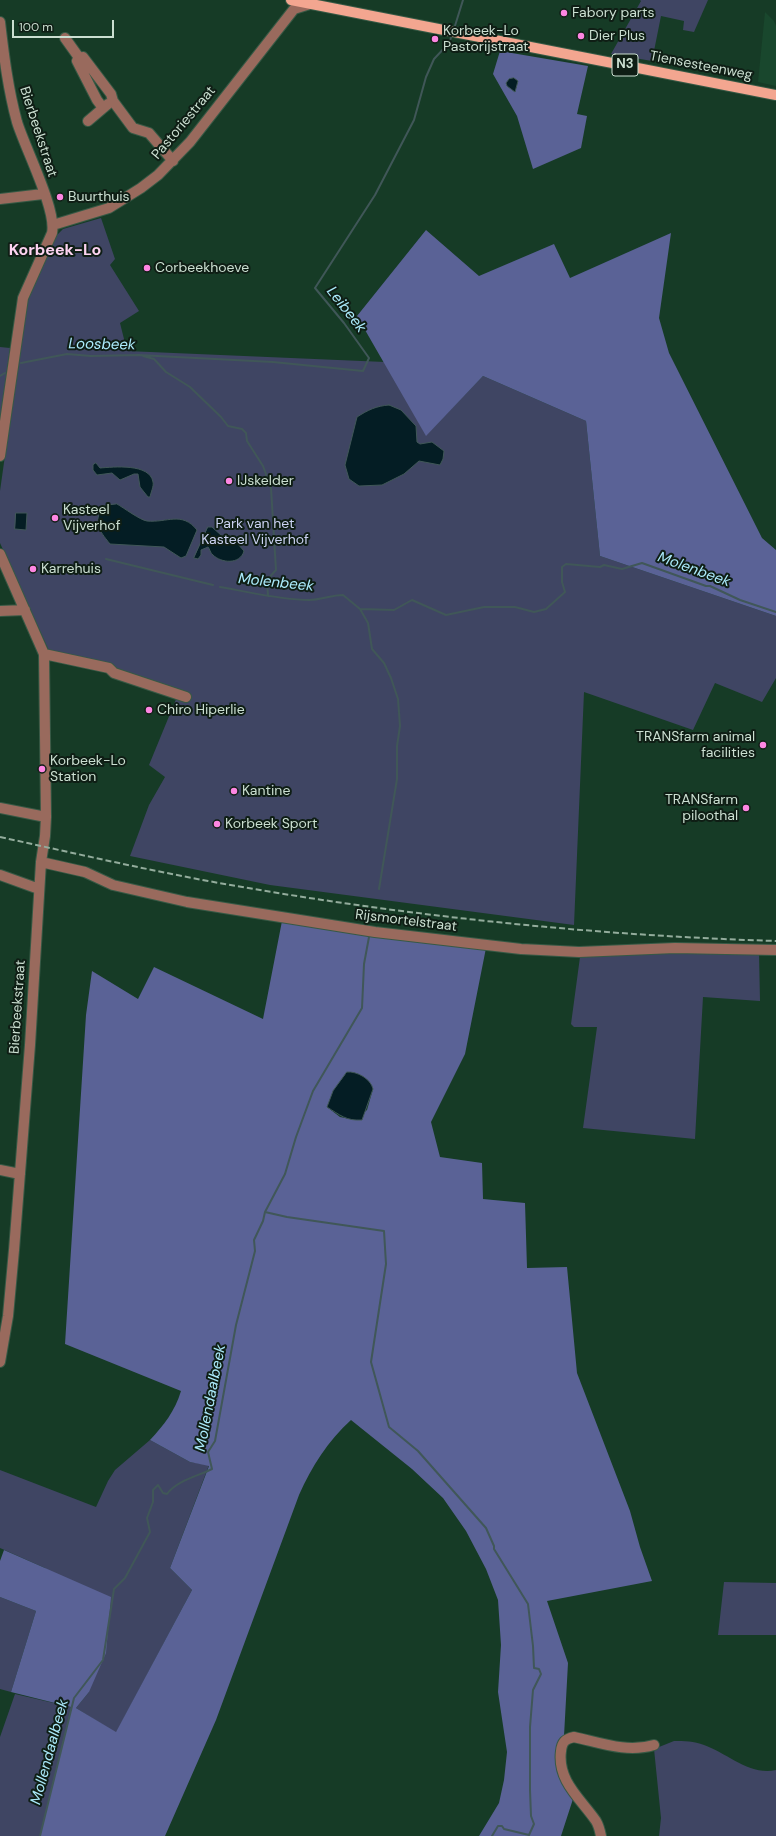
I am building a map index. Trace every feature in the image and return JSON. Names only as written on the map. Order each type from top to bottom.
[{"type":"main road","name":"Tiensesteenweg","points":[[291,0],[311,2],[776,95]]},
{"type":"street","name":"Pastoriestraat","points":[[53,225],[109,208],[141,188],[173,161],[294,9],[311,2]]},
{"type":"street","name":"Bierbeekstraat","points":[[0,22],[8,88],[18,123],[52,215],[53,225]]},
{"type":"street","points":[[65,38],[80,59]]},
{"type":"street","points":[[80,59],[83,57],[111,94],[113,101],[133,128],[149,133],[173,161]]},
{"type":"street","points":[[80,59],[77,61],[97,100],[103,108]]},
{"type":"street","points":[[88,121],[113,101]]},
{"type":"street","points":[[0,199],[44,194]]},
{"type":"street","points":[[0,456],[23,298],[52,232],[53,225]]},
{"type":"street","name":"Bierbeekstraat","points":[[0,554],[44,654],[46,817],[39,889],[20,1174],[8,1316],[0,1362]]},
{"type":"street","points":[[0,611],[25,610]]},
{"type":"street","points":[[44,654],[109,668],[114,673],[186,697]]},
{"type":"street","points":[[0,808],[46,817]]},
{"type":"street","name":"Rijsmortelstraat","points":[[41,862],[85,872],[113,885],[187,902],[398,935],[528,950],[579,952],[674,948],[776,950]]},
{"type":"street","points":[[0,875],[39,889]]},
{"type":"street","points":[[0,1170],[20,1174]]},
{"type":"street","points":[[601,1836],[597,1823],[574,1794],[565,1778],[560,1758],[562,1744],[568,1738],[574,1737],[624,1748],[635,1749],[654,1745]]},
{"type":"shaded area","points":[[765,12],[774,21],[776,26],[776,86],[758,82]]},
{"type":"shaded area","points":[[500,51],[588,66],[577,114],[587,116],[581,148],[533,169],[517,116],[493,74]],"holes":[[[513,78],[518,81],[515,92],[507,86],[509,79]]]},
{"type":"shaded area","points":[[514,78],[518,81],[515,92],[507,86],[506,83],[509,79]]},
{"type":"shaded area","points":[[426,230],[479,276],[554,244],[570,278],[671,233],[659,318],[669,353],[762,538],[776,550],[776,616],[600,556],[586,421],[483,376],[426,436],[357,316]]},
{"type":"shaded area","points":[[389,405],[401,410],[416,426],[417,442],[420,444],[432,442],[444,451],[443,459],[440,465],[419,461],[404,474],[382,485],[359,486],[349,479],[345,465],[357,417],[380,406]]},
{"type":"shaded area","points":[[96,463],[100,468],[122,467],[138,469],[145,472],[150,476],[153,482],[150,497],[148,497],[140,487],[138,474],[134,474],[120,480],[112,473],[97,475],[93,470],[93,465]]},
{"type":"shaded area","points":[[117,504],[147,521],[180,519],[191,524],[197,530],[186,556],[181,558],[164,547],[110,544],[98,526],[98,517],[102,506]]},
{"type":"shaded area","points":[[16,513],[27,513],[26,530],[15,529]]},
{"type":"shaded area","points":[[208,527],[212,527],[222,536],[231,536],[244,551],[242,556],[235,561],[221,560],[216,558],[211,553],[208,547],[201,550],[201,555],[198,559],[194,558]]},
{"type":"shaded area","points":[[282,921],[486,948],[465,1054],[431,1122],[440,1157],[482,1163],[483,1199],[525,1203],[527,1268],[567,1267],[577,1373],[630,1511],[640,1547],[652,1581],[547,1601],[568,1663],[564,1736],[557,1754],[566,1790],[573,1799],[561,1836],[479,1836],[499,1803],[504,1780],[507,1752],[498,1692],[501,1645],[498,1600],[486,1569],[466,1531],[443,1498],[412,1469],[351,1420],[335,1436],[321,1454],[299,1495],[216,1720],[165,1836],[40,1836],[71,1707],[11,1692],[36,1611],[0,1597],[0,1561],[4,1550],[111,1597],[106,1653],[89,1692],[76,1708],[116,1732],[192,1590],[170,1568],[209,1466],[190,1462],[150,1440],[160,1429],[176,1405],[181,1391],[65,1344],[86,1015],[92,971],[138,999],[154,967],[263,1019]],"holes":[[[347,1072],[351,1072],[362,1077],[373,1089],[367,1110],[355,1120],[340,1117],[327,1107]]]},
{"type":"shaded area","points":[[347,1072],[363,1076],[372,1085],[373,1089],[362,1120],[352,1120],[327,1107],[333,1091]]},
{"type":"green space","points":[[640,0],[708,0],[694,32],[683,30],[684,21],[661,16],[652,61],[611,54],[641,1]]},
{"type":"green space","name":"Park van het Kasteel Vijverhof","points":[[101,218],[115,259],[110,265],[139,311],[120,323],[127,351],[385,362],[426,435],[483,376],[586,421],[600,556],[776,616],[776,678],[762,702],[715,683],[693,730],[584,692],[574,925],[270,885],[130,856],[149,805],[165,777],[149,765],[179,692],[50,653],[0,543],[0,491],[27,299],[56,236],[63,229]]},
{"type":"green space","points":[[0,347],[10,348],[0,422]]},
{"type":"green space","points":[[584,952],[759,952],[760,1001],[703,997],[695,1139],[583,1128],[597,1027],[574,1027],[571,1024],[580,957]]},
{"type":"green space","points":[[150,1440],[190,1462],[209,1465],[170,1568],[192,1590],[116,1733],[76,1708],[89,1692],[45,1568],[0,1548],[0,1470],[96,1507],[108,1481],[115,1470]]},
{"type":"green space","points":[[724,1582],[776,1583],[776,1635],[718,1635]]},
{"type":"green space","points":[[0,1597],[36,1611],[11,1692],[0,1689]]},
{"type":"green space","points":[[15,1694],[71,1707],[40,1836],[0,1836],[0,1737]]},
{"type":"green space","points":[[674,1741],[700,1744],[757,1770],[776,1770],[776,1836],[659,1836],[661,1818],[654,1749]]},
{"type":"waterway","name":"Leibeek","points":[[454,29],[463,0]]},
{"type":"waterway","name":"Leibeek","points":[[138,355],[273,362],[363,371],[369,358],[344,323],[315,288],[375,195],[414,120],[426,77],[434,59],[449,43],[452,35]]},
{"type":"waterway","name":"Loosbeek","points":[[21,363],[67,354],[91,356],[139,355]]},
{"type":"waterway","name":"Loosbeek","points":[[143,356],[154,359],[166,372],[190,387],[221,417],[228,426],[242,429],[246,433],[247,441],[263,466],[271,488],[276,570],[267,580],[268,596]]},
{"type":"waterway","name":"Loosbeek","points":[[0,376],[5,373]]},
{"type":"waterway","name":"Molenbeek","points":[[106,559],[213,585]]},
{"type":"waterway","name":"Molenbeek","points":[[220,587],[298,600],[313,600],[343,595],[360,609],[394,610],[412,600],[446,615],[484,607],[515,607],[534,612],[546,609],[565,592],[562,582],[562,567],[566,564],[600,567],[604,565],[622,569],[642,563],[706,586],[710,586],[740,600],[776,612]]},
{"type":"waterway","name":"Mollendaalbeek","points":[[360,609],[368,623],[372,649],[384,663],[391,678],[398,699],[400,726],[397,746],[397,779],[379,889]]},
{"type":"waterway","name":"Mollendaalbeek","points":[[40,1836],[74,1698],[103,1660],[114,1589],[125,1578],[150,1532],[147,1518],[153,1502],[153,1490],[158,1485],[163,1493],[167,1494],[171,1489],[182,1482],[212,1469],[208,1452],[215,1441],[236,1325],[255,1251],[254,1240],[263,1221],[265,1212],[285,1174],[296,1137],[313,1091],[362,1008],[364,964],[369,937]]},
{"type":"waterway","points":[[265,1212],[287,1217],[384,1231],[386,1264],[371,1362],[389,1427],[418,1451],[486,1528],[494,1549],[528,1604],[534,1668],[539,1669],[541,1674],[533,1690],[530,1727],[531,1816],[534,1824],[529,1835],[504,1829],[502,1826],[498,1826],[492,1836]]},
{"type":"railway","points":[[0,837],[208,881],[349,904],[491,922],[633,934],[776,941]]},
{"type":"place","name":"Fabory parts","points":[[564,13]]},
{"type":"place","name":"Dier Plus","points":[[581,36]]},
{"type":"place","name":"Korbeek-Lo Pastorijstraat","points":[[435,39]]},
{"type":"place","name":"Buurthuis","points":[[60,197]]},
{"type":"place","name":"Corbeekhoeve","points":[[147,268]]},
{"type":"place","name":"IJskelder","points":[[229,481]]},
{"type":"place","name":"Kasteel Vijverhof","points":[[55,518]]},
{"type":"place","name":"Karrehuis","points":[[33,569]]},
{"type":"place","name":"Chiro Hiperlie","points":[[149,710]]},
{"type":"place","name":"TRANSfarm animal facilities","points":[[763,745]]},
{"type":"place","name":"Korbeek-Lo Station","points":[[42,769]]},
{"type":"place","name":"Kantine","points":[[234,791]]},
{"type":"place","name":"TRANSfarm piloothal","points":[[746,808]]},
{"type":"place","name":"Korbeek Sport","points":[[217,824]]},
{"type":"district","name":"Korbeek-Lo","points":[[55,251]]}]
